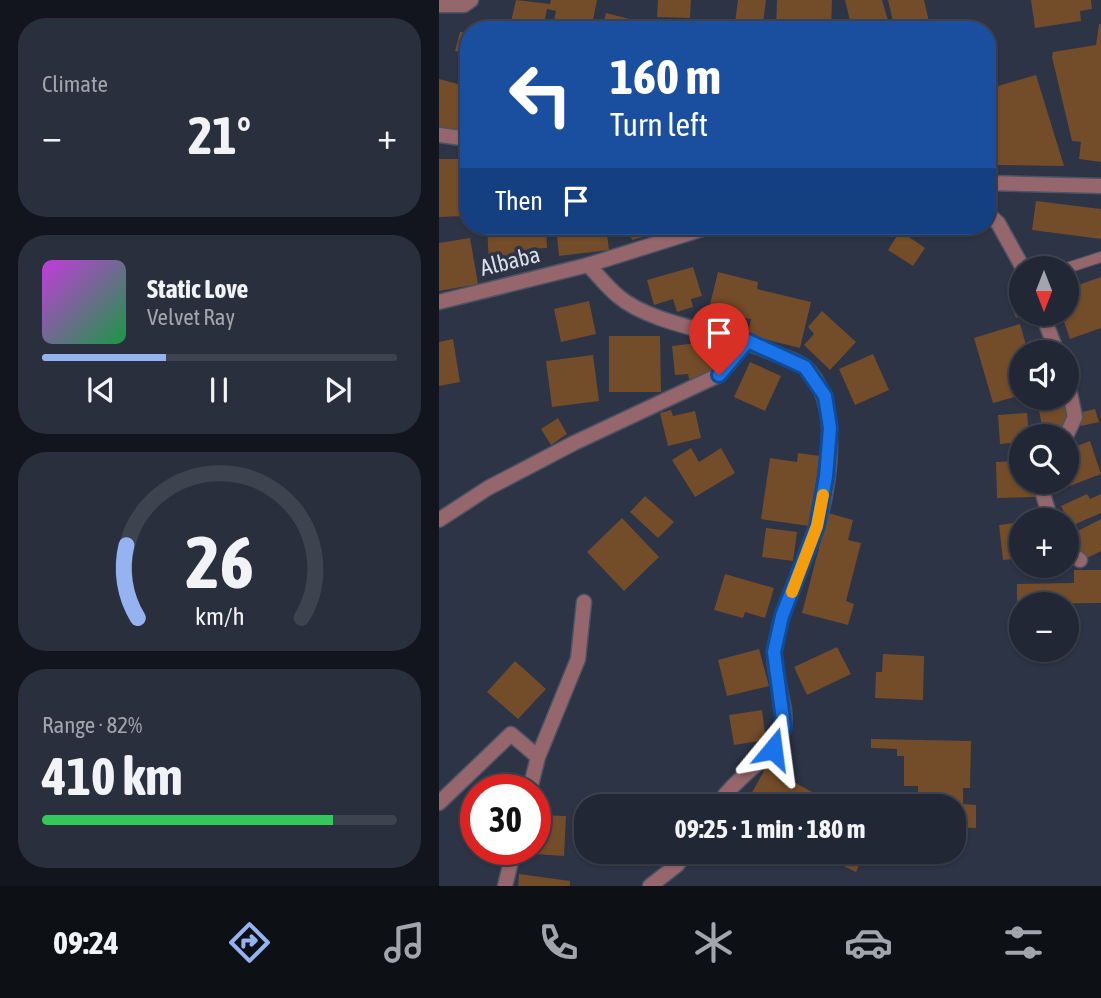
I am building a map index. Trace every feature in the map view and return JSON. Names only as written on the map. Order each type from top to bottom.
[{"type":"street","points":[[439,5],[464,5],[471,0]]},
{"type":"street","points":[[439,135],[460,138]]},
{"type":"street","points":[[996,183],[1101,186]]},
{"type":"street","points":[[996,221],[1016,256]]},
{"type":"street","name":"Albaba","points":[[439,302],[588,265],[683,235]]},
{"type":"street","points":[[588,265],[619,297],[657,316],[748,341],[805,367],[825,396],[830,428],[826,477],[817,526],[782,616],[774,652],[784,727],[773,749],[724,794]]},
{"type":"street","points":[[439,520],[488,488],[574,443],[719,375],[748,341]]},
{"type":"street","points":[[533,774],[578,659],[584,602]]},
{"type":"street","points":[[439,803],[511,734],[538,757]]},
{"type":"street","points":[[650,886],[678,864]]},
{"type":"street","points":[[505,886],[510,865]]},
{"type":"lane","points":[[1079,264],[1101,257]]},
{"type":"building","points":[[516,0],[550,4],[551,0],[597,0],[593,21],[554,21],[556,11],[547,9],[545,21],[511,21]]},
{"type":"building","points":[[658,0],[691,0],[690,18],[657,17]]},
{"type":"building","points":[[738,0],[766,0],[763,21],[735,21]]},
{"type":"building","points":[[777,0],[832,0],[831,21],[776,21]]},
{"type":"building","points":[[845,0],[882,0],[888,20],[850,21]]},
{"type":"building","points":[[888,0],[924,0],[929,21],[893,21]]},
{"type":"building","points":[[1031,0],[1091,0],[1092,9],[1080,11],[1081,21],[1035,28]]},
{"type":"building","points":[[606,13],[637,21],[604,21]]},
{"type":"building","points":[[1099,24],[1101,162],[1079,159],[1081,142],[1072,141],[1052,57],[1053,52],[1096,45]]},
{"type":"building","points":[[460,32],[460,52],[455,51]]},
{"type":"building","points":[[1036,75],[1064,166],[996,165],[996,86]]},
{"type":"building","points":[[439,79],[460,85],[460,135],[439,129]]},
{"type":"building","points":[[439,159],[460,159],[460,216],[439,217]]},
{"type":"building","points":[[1036,201],[1101,209],[1101,239],[1032,230]]},
{"type":"building","points":[[487,235],[546,235],[547,248],[527,249],[528,262],[489,264]]},
{"type":"building","points":[[557,235],[607,235],[609,250],[559,256]]},
{"type":"building","points":[[631,235],[651,235],[632,240]]},
{"type":"building","points":[[897,235],[906,235],[925,248],[913,266],[888,250]]},
{"type":"building","points":[[470,238],[478,284],[439,291],[439,243]]},
{"type":"building","points":[[693,267],[702,296],[691,299],[693,307],[677,312],[673,299],[654,305],[647,280]]},
{"type":"building","points":[[718,272],[758,282],[757,289],[811,302],[800,348],[748,335],[751,319],[744,318],[741,329],[706,321]]},
{"type":"building","points":[[1101,277],[1101,328],[1070,339],[1066,326],[1079,326],[1079,285]]},
{"type":"building","points":[[589,301],[596,334],[561,342],[554,309]]},
{"type":"building","points":[[822,311],[856,342],[830,370],[804,345],[814,334],[808,327]]},
{"type":"building","points":[[1021,326],[1025,340],[1009,340],[1009,399],[993,403],[974,338]]},
{"type":"building","points":[[609,336],[660,336],[661,392],[609,392]]},
{"type":"building","points":[[453,339],[460,382],[439,386],[439,342]]},
{"type":"building","points":[[722,340],[724,362],[704,377],[689,379],[688,374],[675,375],[672,346]]},
{"type":"building","points":[[873,354],[889,390],[855,405],[839,369]]},
{"type":"building","points":[[593,355],[599,401],[552,407],[546,361]]},
{"type":"building","points":[[750,362],[781,376],[765,411],[734,397]]},
{"type":"building","points":[[1095,409],[1099,422],[1081,426],[1078,413]]},
{"type":"building","points":[[671,410],[673,416],[695,411],[701,438],[668,446],[660,413]]},
{"type":"building","points":[[1039,410],[1069,410],[1071,417],[1066,418],[1067,424],[1041,424]]},
{"type":"building","points":[[1027,413],[1028,424],[1009,424],[1009,443],[1000,444],[998,415]]},
{"type":"building","points":[[558,418],[567,434],[551,445],[541,429]]},
{"type":"building","points":[[1090,441],[1101,474],[1079,482],[1079,445]]},
{"type":"building","points":[[691,448],[699,462],[721,448],[735,473],[695,497],[672,460]]},
{"type":"building","points":[[798,453],[820,456],[809,526],[761,519],[770,458],[797,462]]},
{"type":"building","points":[[1009,461],[1009,494],[1036,494],[1036,497],[997,498],[996,462]]},
{"type":"building","points":[[1087,494],[1090,499],[1101,494],[1101,513],[1079,523],[1079,508],[1061,506]]},
{"type":"building","points":[[645,496],[674,522],[658,538],[630,512]]},
{"type":"building","points":[[828,513],[853,520],[848,540],[861,543],[846,601],[854,604],[848,625],[802,613]]},
{"type":"building","points":[[622,518],[659,557],[624,591],[587,552]]},
{"type":"building","points":[[1101,519],[1101,551],[1085,559],[1079,547],[1079,530]]},
{"type":"building","points":[[1009,524],[1009,559],[1003,560],[999,525]]},
{"type":"building","points":[[766,528],[797,532],[793,561],[762,557]]},
{"type":"building","points":[[1079,570],[1101,570],[1101,603],[1079,603],[1079,592],[1017,592],[1017,584],[1074,583],[1074,578],[1079,578]]},
{"type":"building","points":[[725,574],[774,588],[765,618],[745,612],[743,618],[714,610]]},
{"type":"building","points":[[837,647],[851,674],[807,695],[794,667]]},
{"type":"building","points":[[759,649],[769,686],[727,696],[718,660]]},
{"type":"building","points":[[883,654],[924,656],[923,700],[875,698],[876,672],[882,672]]},
{"type":"building","points":[[515,661],[546,689],[518,719],[487,692]]},
{"type":"building","points":[[762,710],[766,740],[734,745],[729,715]]},
{"type":"building","points":[[871,739],[971,741],[970,788],[963,788],[963,794],[918,794],[918,786],[904,786],[904,756],[897,756],[897,749],[871,748]]},
{"type":"building","points":[[766,767],[816,794],[751,794]]},
{"type":"building","points":[[966,804],[976,805],[976,828],[966,828]]},
{"type":"building","points":[[551,815],[566,816],[564,856],[551,855]]},
{"type":"building","points":[[839,864],[860,864],[856,872]]},
{"type":"building","points":[[519,874],[570,881],[570,886],[518,886]]},
{"type":"slow traffic","points":[[792,592],[817,526],[823,495]]},
{"type":"route","points":[[719,375],[748,341],[805,367],[825,396],[830,428],[826,477],[817,526],[782,616],[774,652],[784,727],[773,749]]}]
